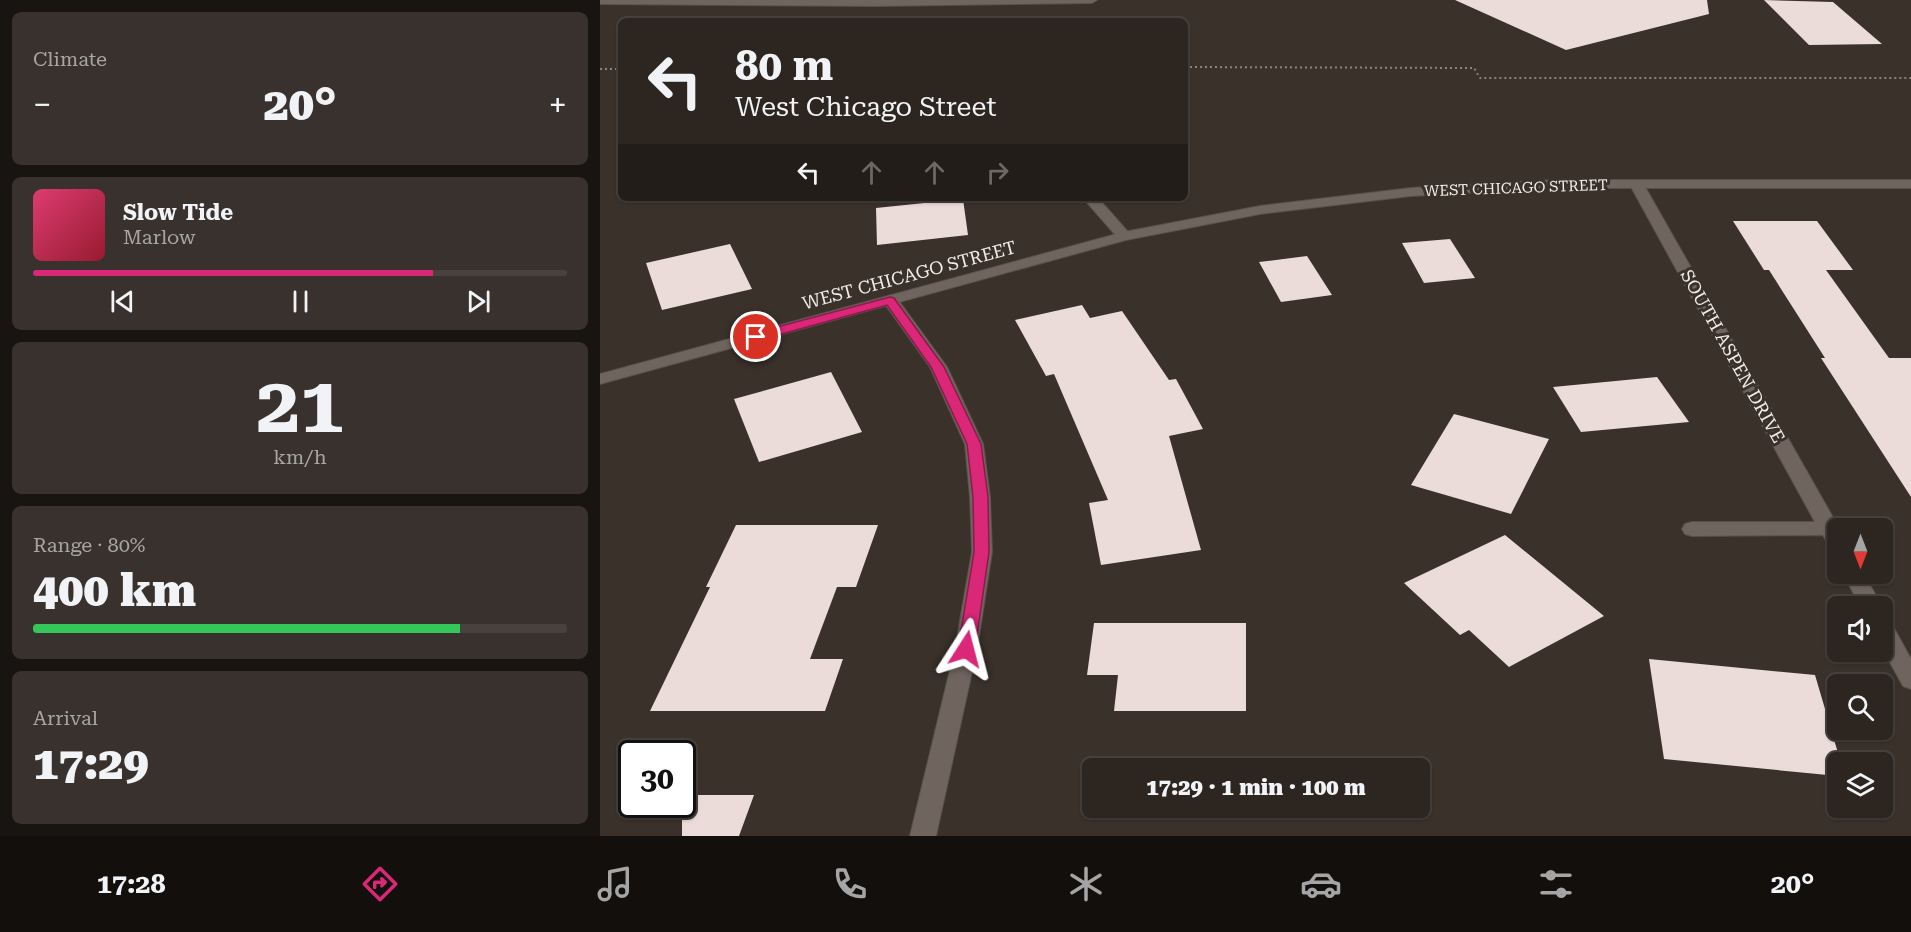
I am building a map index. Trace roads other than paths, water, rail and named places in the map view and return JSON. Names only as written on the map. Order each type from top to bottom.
[{"type":"street","points":[[600,1],[1092,0]]},
{"type":"street","name":"WEST CHICAGO STREET","points":[[600,379],[1124,236],[1260,210],[1411,192],[1555,184],[1911,184]]},
{"type":"street","name":"SOUTH ASPEN DRIVE","points":[[1637,184],[1827,525]]},
{"type":"street","points":[[1093,201],[1124,236]]},
{"type":"street","points":[[890,300],[938,367],[974,444],[980,497],[982,552],[966,649],[922,836]]},
{"type":"street","name":"SOUTH ASPEN DRIVE","points":[[1692,529],[1827,536]]},
{"type":"street","points":[[1893,647],[1911,680]]}]
